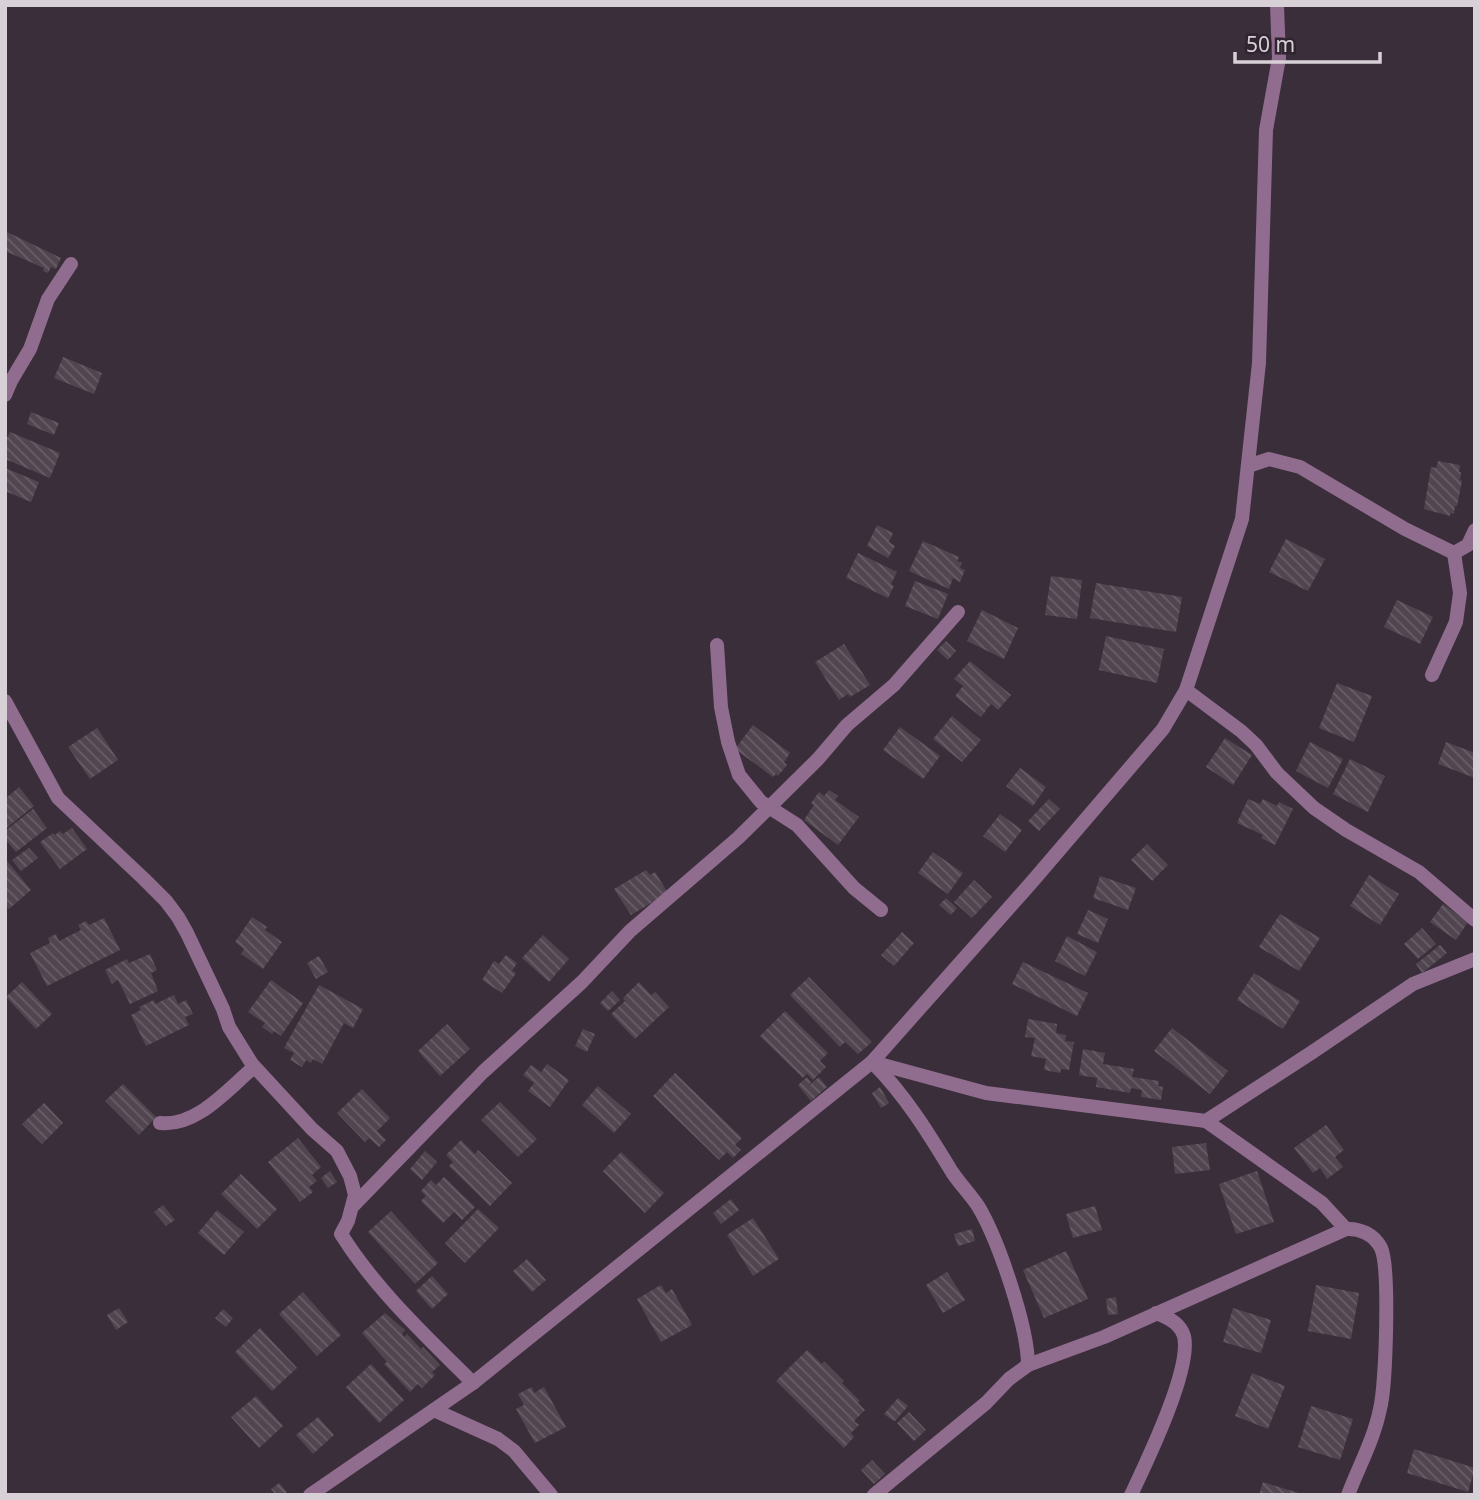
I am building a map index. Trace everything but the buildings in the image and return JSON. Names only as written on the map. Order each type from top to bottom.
[{"type":"street","points":[[310,1495],[473,1383],[872,1062],[1163,729],[1186,690],[1242,519],[1259,363],[1266,130],[1279,58],[1277,5]]},
{"type":"street","points":[[5,395],[30,349],[48,299],[71,264]]},
{"type":"street","points":[[1248,466],[1269,459],[1300,467],[1405,529],[1454,553]]},
{"type":"street","points":[[1454,553],[1468,545],[1475,530]]},
{"type":"street","points":[[1432,675],[1456,622],[1460,593],[1454,553]]},
{"type":"street","points":[[350,1209],[483,1072],[582,982],[630,931],[698,874],[818,759],[847,725],[894,685],[958,612]]},
{"type":"street","points":[[717,645],[721,707],[728,742],[739,775],[761,802],[797,825],[854,888],[881,910]]},
{"type":"street","points":[[1186,690],[1241,731],[1256,745],[1277,773],[1314,808],[1346,830],[1419,872],[1475,920]]},
{"type":"street","points":[[5,701],[58,798],[145,879],[178,917],[223,1009],[229,1027],[254,1067],[312,1129],[337,1151],[350,1176],[355,1195],[348,1221],[341,1234],[351,1250],[409,1318],[473,1383]]},
{"type":"street","points":[[1206,1121],[1413,984],[1475,958]]},
{"type":"street","points":[[872,1062],[985,1093],[1206,1121],[1322,1203],[1346,1229]]},
{"type":"street","points":[[872,1062],[921,1122],[955,1177],[978,1207],[1007,1275],[1028,1349],[1028,1365]]},
{"type":"street","points":[[160,1123],[171,1124],[193,1118],[254,1067]]},
{"type":"street","points":[[874,1495],[1028,1365],[1104,1337],[1346,1229],[1358,1228],[1381,1248],[1385,1274],[1385,1363],[1380,1409],[1372,1438],[1348,1495]]},
{"type":"street","points":[[1131,1495],[1152,1451],[1177,1383],[1185,1350],[1184,1336],[1178,1326],[1168,1317],[1156,1313]]},
{"type":"street","points":[[434,1410],[498,1439],[514,1451],[551,1495]]}]
